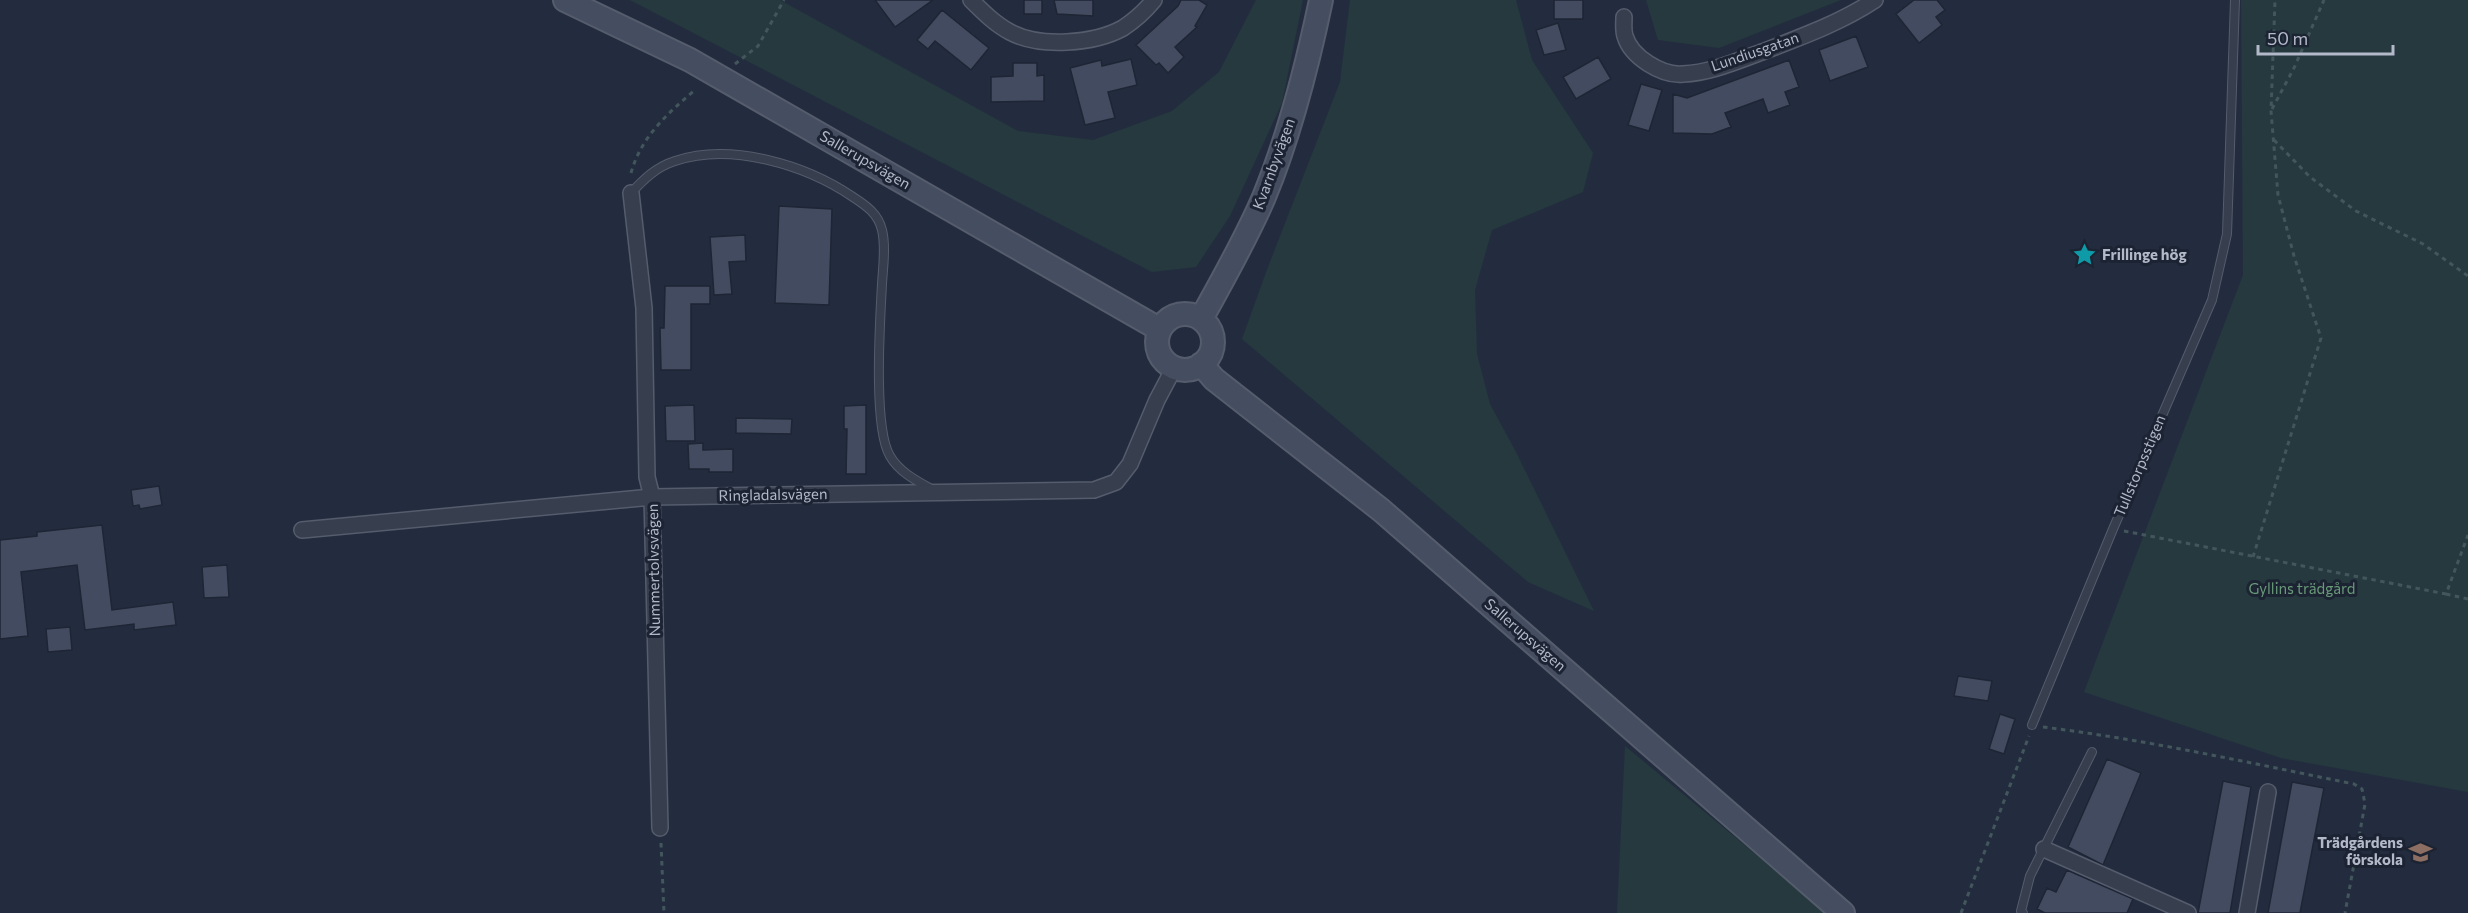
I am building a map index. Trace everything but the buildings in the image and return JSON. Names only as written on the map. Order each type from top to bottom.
[{"type":"main road","name":"Sallerupsvägen","points":[[565,0],[690,60],[1159,329]]},
{"type":"main road","name":"Kvarnbyvägen","points":[[1201,319],[1237,254],[1268,185],[1307,66],[1321,0]]},
{"type":"main road","points":[[1187,313],[1201,319],[1210,329],[1213,338],[1209,356],[1201,364],[1188,370],[1174,368],[1163,360],[1158,352],[1156,343],[1159,329],[1169,318],[1178,314],[1187,313]]},
{"type":"main road","name":"Sallerupsvägen","points":[[1201,364],[1214,379],[1381,510],[1843,913]]},
{"type":"street","points":[[971,0],[988,17],[1011,33],[1041,41],[1069,42],[1097,37],[1122,28],[1154,0]]},
{"type":"street","name":"Lundiusgatan","points":[[1624,17],[1625,36],[1636,52],[1656,67],[1682,75],[1725,66],[1842,20],[1868,2]]},
{"type":"street","name":"Nummertolvsvägen","points":[[631,193],[644,308],[647,477],[652,496],[660,828]]},
{"type":"street","name":"Ringladalsvägen","points":[[302,530],[652,496],[1094,490],[1116,482],[1130,464],[1157,400],[1174,368]]},
{"type":"street","points":[[2247,913],[2268,792]]},
{"type":"street","points":[[2044,849],[2188,913]]},
{"type":"lane","name":"Tullstorpsstigen","points":[[2032,725],[2113,529],[2212,300],[2227,234],[2235,0]]},
{"type":"lane","points":[[631,193],[649,174],[675,161],[730,154],[780,162],[835,185],[872,210],[882,229],[883,248],[880,413],[883,438],[890,457],[909,476],[936,492]]},
{"type":"lane","points":[[2023,913],[2021,911],[2030,876],[2092,752]]},
{"type":"path","points":[[731,67],[758,46],[784,0]]},
{"type":"path","points":[[2253,557],[2321,338],[2294,256],[2278,195],[2271,111],[2275,0]]},
{"type":"path","points":[[2271,111],[2294,68],[2324,0]]},
{"type":"path","points":[[631,193],[630,177],[636,157],[646,139],[657,125],[694,90]]},
{"type":"path","points":[[2273,139],[2310,177],[2356,212],[2423,244],[2468,276]]},
{"type":"path","points":[[2113,529],[2468,599]]},
{"type":"path","points":[[2446,594],[2468,535]]},
{"type":"path","points":[[1961,913],[2026,751],[2032,725],[2176,747],[2354,784],[2362,789],[2365,804],[2345,913]]},
{"type":"path","points":[[660,828],[664,913]]},
{"type":"green space","points":[[630,0],[780,0],[1018,131],[1093,140],[1172,111],[1219,72],[1256,0],[1303,0],[1282,103],[1230,216],[1196,267],[1152,272]]},
{"type":"green space","points":[[1350,0],[1516,0],[1532,60],[1593,153],[1583,192],[1492,230],[1475,290],[1477,354],[1490,404],[1594,611],[1528,582],[1242,339],[1340,82]]},
{"type":"green space","points":[[1646,0],[1841,0],[1719,48],[1658,40]]},
{"type":"green space","name":"Gyllins trädgård","points":[[2241,0],[2468,0],[2468,792],[2281,758],[2084,692],[2243,275]]},
{"type":"green space","points":[[1625,746],[1827,913],[1617,913]]},
{"type":"place","name":"Frillinge hög","points":[[2084,255]]},
{"type":"place","name":"Trädgårdens förskola","points":[[2421,852]]}]
